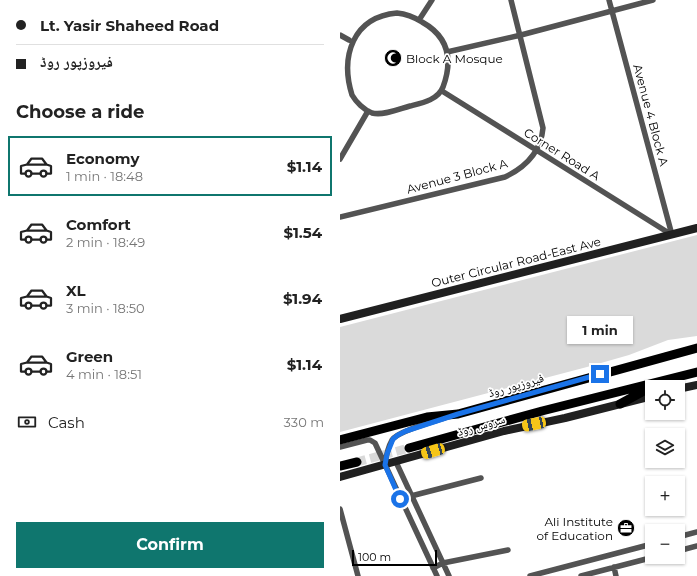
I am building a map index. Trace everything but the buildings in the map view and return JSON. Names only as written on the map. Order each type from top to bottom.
[{"type":"main road","name":"فیروزپور روڈ","points":[[340,440],[427,417],[458,414],[697,348]]},
{"type":"main road","points":[[663,380],[697,372]]},
{"type":"main road","points":[[409,448],[542,411],[645,385]]},
{"type":"main road","points":[[620,404],[645,390]]},
{"type":"main road","points":[[340,466],[357,462]]},
{"type":"street","points":[[419,20],[432,0]]},
{"type":"street","name":"Avenue 3 Block A","points":[[340,217],[505,177],[516,172],[536,151],[542,139],[543,128],[512,0]]},
{"type":"street","name":"Avenue 4 Block A","points":[[609,0],[672,235]]},
{"type":"street","points":[[447,52],[653,0]]},
{"type":"street","points":[[397,13],[405,14],[419,20],[434,30],[441,37],[447,52],[447,74],[442,91],[430,100],[418,104],[386,112],[373,113],[368,111],[354,100],[343,77],[343,56],[349,40],[362,26],[376,17],[383,15],[397,13]]},
{"type":"street","points":[[340,35],[349,40]]},
{"type":"street","name":"Corner Road A","points":[[442,91],[672,235]]},
{"type":"street","points":[[340,159],[368,111]]},
{"type":"street","name":"Outer Circular Road-East Ave","points":[[340,319],[697,228]]},
{"type":"street","points":[[685,388],[697,385]]},
{"type":"street","name":"سروس روڈ","points":[[340,477],[504,431],[565,418],[645,398]]},
{"type":"street","points":[[385,465],[391,443],[396,436],[406,431],[458,414]]},
{"type":"street","points":[[340,447],[370,440],[375,444],[437,576]]},
{"type":"street","points":[[396,462],[449,576]]},
{"type":"street","points":[[411,496],[481,478]]},
{"type":"street","points":[[395,487],[406,486]]},
{"type":"street","points":[[406,510],[415,503]]},
{"type":"street","points":[[340,509],[358,576]]},
{"type":"street","points":[[685,535],[697,532]]},
{"type":"street","points":[[530,576],[645,546]]},
{"type":"street","points":[[685,549],[697,546]]},
{"type":"street","points":[[433,568],[443,563],[508,550]]},
{"type":"street","points":[[581,576],[645,559]]},
{"type":"street","points":[[614,567],[616,576]]},
{"type":"shaded area","points":[[697,235],[697,336],[668,340],[629,355],[587,367],[340,432],[340,327]]},
{"type":"tunnel","points":[[357,462],[409,448]]},
{"type":"place","name":"Block A Mosque","points":[[393,58]]},
{"type":"place","name":"Ali Institute of Education","points":[[626,528]]},
{"type":"route","points":[[400,499],[385,465],[391,443],[396,436],[406,431],[458,414],[600,374]]}]
